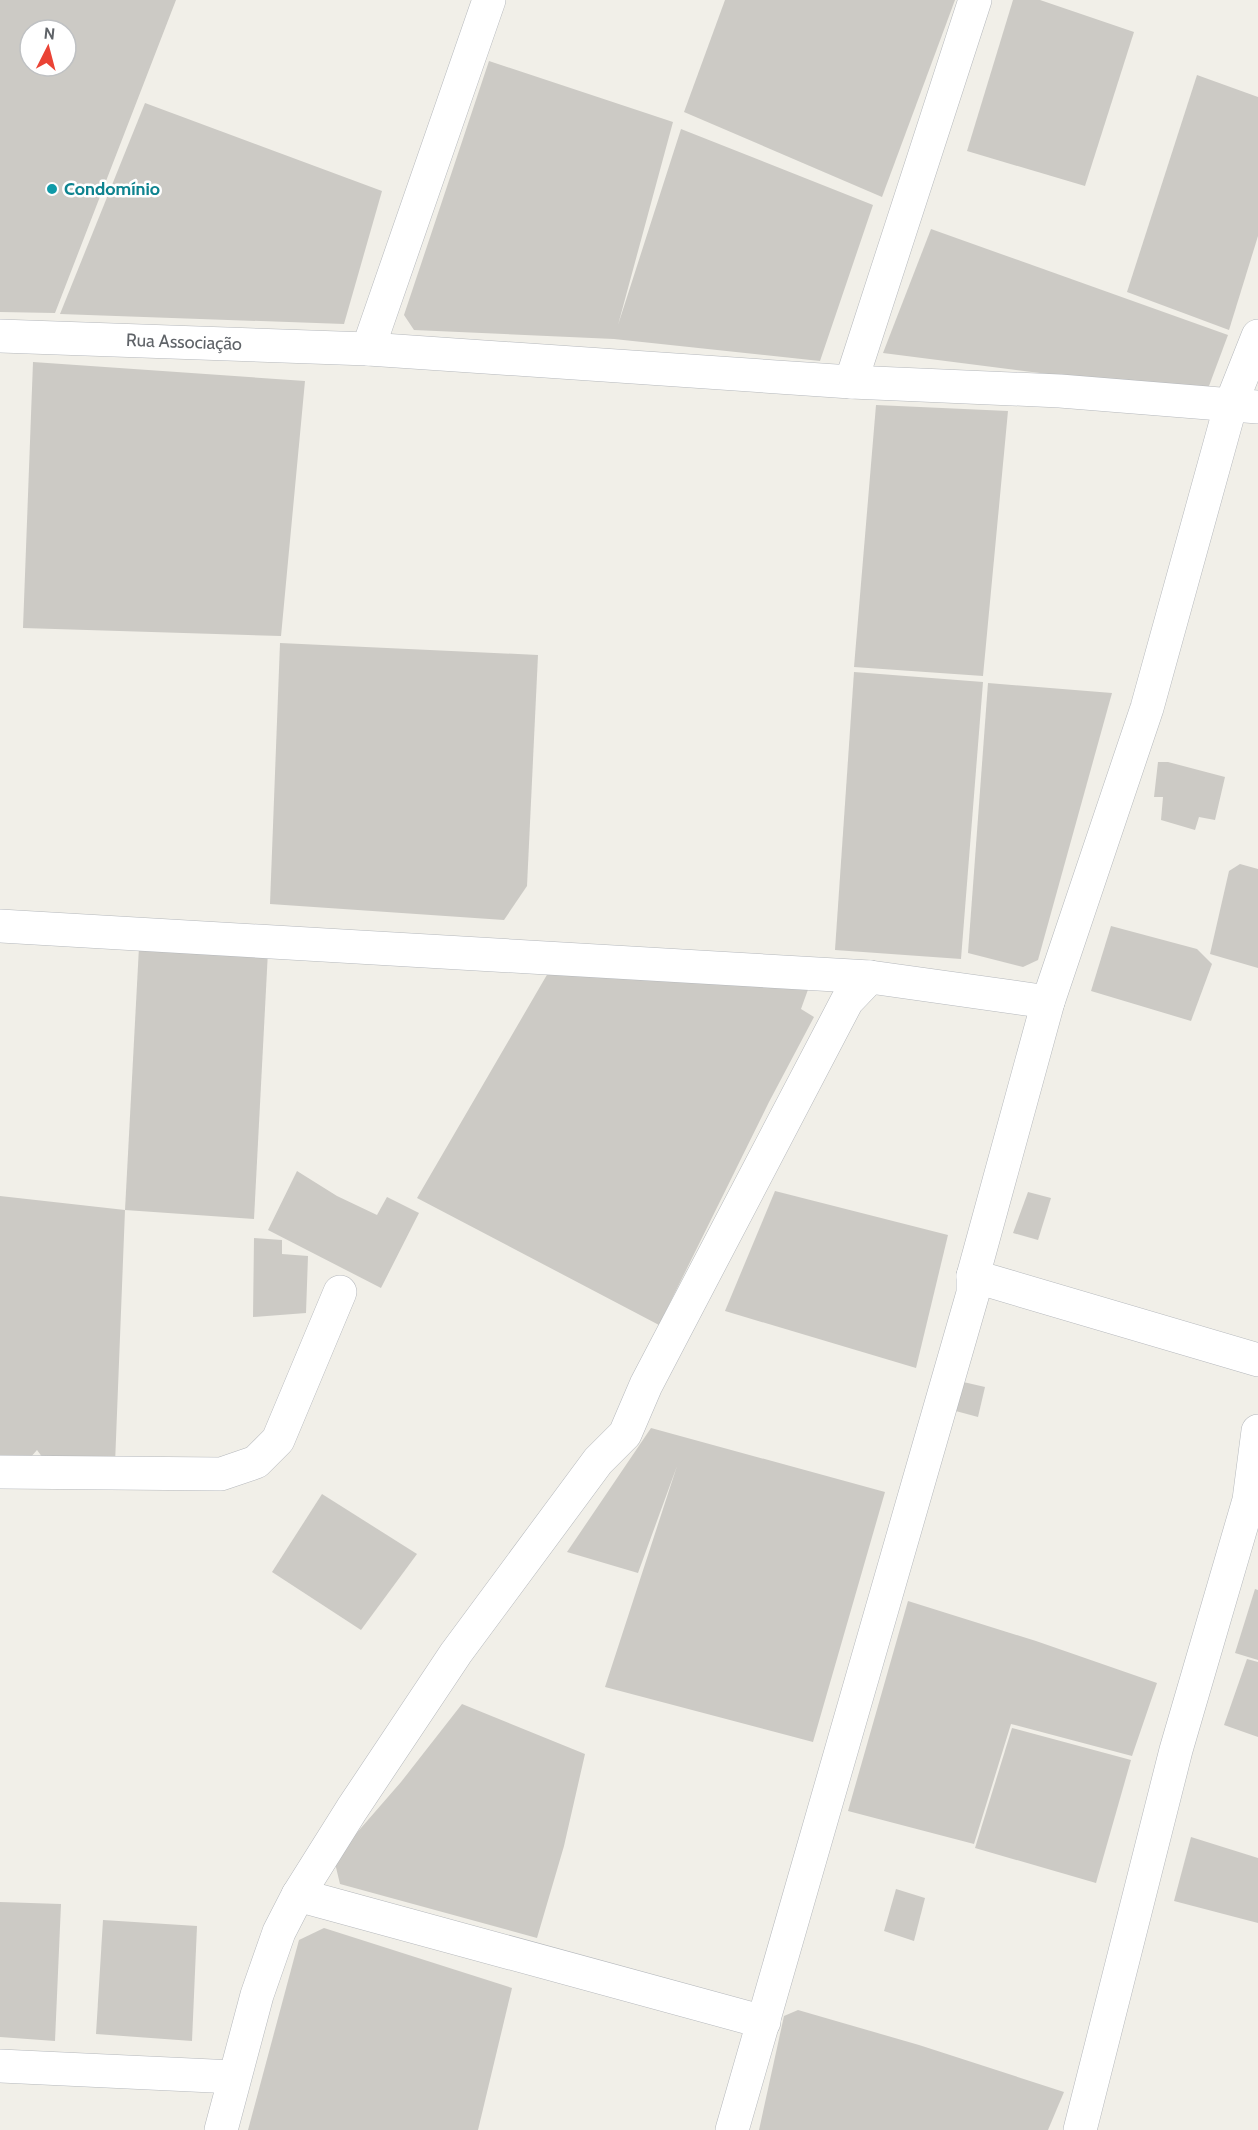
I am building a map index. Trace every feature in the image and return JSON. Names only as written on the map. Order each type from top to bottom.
[{"type":"street","points":[[368,349],[489,0]]},
{"type":"street","points":[[851,382],[975,0]]},
{"type":"street","name":"Rua Associação","points":[[0,336],[368,349],[851,382],[1060,391],[1245,406]]},
{"type":"street","points":[[732,2130],[973,1293],[973,1276],[1048,1002],[1245,406],[1258,336]]},
{"type":"street","points":[[0,926],[870,977],[1048,1002]]},
{"type":"street","points":[[221,2130],[257,1995],[279,1932],[298,1895],[456,1653],[598,1461],[625,1434],[646,1385],[847,1001],[870,977]]},
{"type":"street","points":[[973,1276],[1258,1360]]},
{"type":"street","points":[[0,1472],[221,1474],[256,1462],[278,1440],[340,1292]]},
{"type":"street","points":[[1087,2128],[1176,1750],[1249,1500],[1258,1431]]},
{"type":"street","points":[[298,1895],[764,2022]]},
{"type":"street","points":[[0,2066],[234,2078]]},
{"type":"building","name":"Condomínio","points":[[0,0],[176,0],[55,313],[0,312]]},
{"type":"building","points":[[725,0],[955,0],[882,197],[684,112]]},
{"type":"building","points":[[1013,0],[1040,0],[1134,32],[1085,186],[967,151]]},
{"type":"building","points":[[489,61],[673,122],[618,325],[681,129],[873,205],[820,361],[614,339],[414,330],[404,315]]},
{"type":"building","points":[[1197,75],[1258,97],[1258,236],[1229,330],[1127,292]]},
{"type":"building","points":[[145,103],[382,191],[344,324],[60,314]]},
{"type":"building","points":[[931,229],[1228,335],[1206,394],[883,353]]},
{"type":"building","points":[[33,362],[305,381],[281,636],[23,628]]},
{"type":"building","points":[[876,405],[1008,411],[983,676],[854,667]]},
{"type":"building","points":[[280,643],[538,655],[527,886],[504,920],[270,904]]},
{"type":"building","points":[[854,672],[983,682],[961,959],[835,950]]},
{"type":"building","points":[[988,683],[1112,693],[1038,960],[1023,967],[968,953]]},
{"type":"building","points":[[1158,762],[1168,762],[1225,777],[1215,820],[1199,817],[1195,830],[1161,820],[1163,797],[1154,797]]},
{"type":"building","points":[[1240,864],[1258,869],[1258,968],[1210,954],[1229,871]]},
{"type":"building","points":[[1111,926],[1197,949],[1212,964],[1191,1021],[1091,991]]},
{"type":"building","points":[[139,947],[268,951],[254,1219],[125,1210]]},
{"type":"building","points":[[548,973],[810,984],[801,1009],[814,1017],[769,1102],[659,1325],[417,1198]]},
{"type":"building","points":[[297,1171],[337,1196],[377,1215],[387,1197],[419,1213],[381,1288],[268,1230]]},
{"type":"building","points":[[775,1191],[948,1235],[916,1368],[725,1311]]},
{"type":"building","points":[[1028,1192],[1051,1198],[1038,1240],[1013,1233]]},
{"type":"building","points":[[0,1196],[125,1210],[115,1464],[46,1462],[37,1450],[29,1459],[0,1457]]},
{"type":"building","points":[[254,1238],[282,1240],[282,1254],[308,1256],[306,1313],[253,1317]]},
{"type":"building","points":[[959,1381],[985,1387],[978,1417],[952,1410]]},
{"type":"building","points":[[651,1428],[885,1492],[813,1742],[605,1687],[677,1466],[638,1573],[567,1552]]},
{"type":"building","points":[[322,1494],[417,1554],[361,1630],[272,1572]]},
{"type":"building","points":[[1255,1589],[1258,1590],[1258,1660],[1235,1653]]},
{"type":"building","points":[[908,1601],[1036,1641],[1157,1683],[1132,1756],[1011,1724],[974,1844],[848,1811]]},
{"type":"building","points":[[1247,1659],[1258,1662],[1258,1737],[1224,1725]]},
{"type":"building","points":[[462,1704],[585,1754],[564,1846],[537,1938],[340,1884],[334,1859],[401,1782]]},
{"type":"building","points":[[1012,1728],[1131,1760],[1096,1883],[975,1848]]},
{"type":"building","points":[[1191,1837],[1258,1858],[1258,1923],[1174,1901]]},
{"type":"building","points":[[896,1889],[925,1898],[914,1941],[884,1931]]},
{"type":"building","points":[[0,1902],[61,1904],[55,2041],[0,2037]]},
{"type":"building","points":[[103,1920],[197,1926],[192,2041],[96,2034]]},
{"type":"building","points":[[324,1928],[512,1988],[478,2130],[248,2130],[299,1940]]},
{"type":"building","points":[[798,2010],[919,2045],[1064,2092],[1048,2130],[759,2130],[784,2016]]},
{"type":"place","name":"Condomínio","points":[[52,189]]}]
